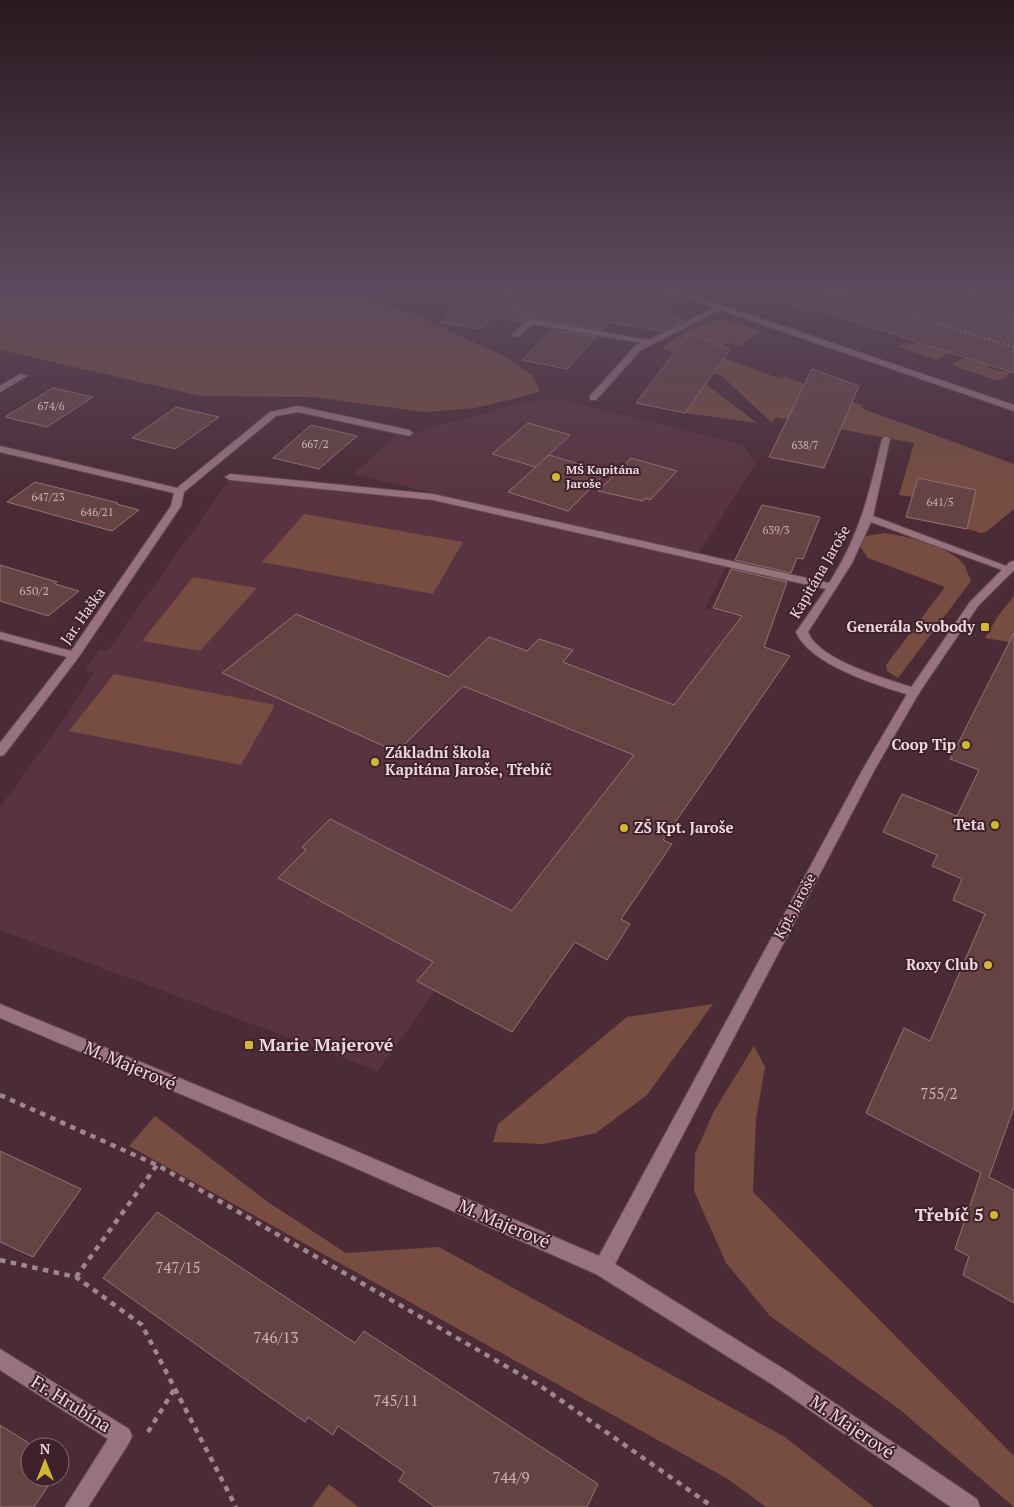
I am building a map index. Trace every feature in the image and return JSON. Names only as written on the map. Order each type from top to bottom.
[{"type":"street","points":[[593,398],[631,356]]},
{"type":"street","points":[[862,356],[1014,408]]},
{"type":"street","points":[[0,390],[23,376]]},
{"type":"street","points":[[0,449],[179,491],[273,414],[298,409],[409,433]]},
{"type":"street","name":"Kapitána Jaroše","points":[[886,439],[867,517],[856,543],[832,586],[802,632],[808,644],[828,657],[886,683],[914,692]]},
{"type":"street","points":[[230,477],[433,497],[832,586]]},
{"type":"street","name":"Jar. Haška","points":[[0,752],[74,655],[176,506],[179,491]]},
{"type":"street","name":"Kapitána Jaroše","points":[[867,517],[1012,568]]},
{"type":"street","name":"Kpt. Jaroše","points":[[603,1266],[869,769],[914,692],[974,604],[1012,568]]},
{"type":"street","points":[[0,635],[74,655]]},
{"type":"street","name":"M. Majerové","points":[[0,1011],[352,1158],[603,1266],[780,1378],[969,1507]]},
{"type":"street","name":"Fr. Hrubína","points":[[0,1359],[122,1436],[76,1507]]},
{"type":"path","points":[[0,1095],[157,1165],[542,1387],[713,1507]]},
{"type":"path","points":[[76,1277],[157,1165]]},
{"type":"path","points":[[0,1260],[76,1277],[142,1325],[236,1507]]},
{"type":"shaded area","points":[[28,356],[505,356],[533,376],[540,392],[475,408],[424,412],[313,397],[201,396]]},
{"type":"shaded area","points":[[680,356],[721,356],[781,379],[785,377],[864,406],[861,408],[1014,464],[1014,509],[986,532],[981,533],[967,529],[976,490],[918,478],[912,497],[899,495],[914,443],[775,417],[772,423],[723,377]]},
{"type":"shaded area","points":[[926,356],[943,356],[937,360]]},
{"type":"shaded area","points":[[965,357],[990,365],[987,368],[1010,373],[998,381],[952,365]]},
{"type":"shaded area","points":[[705,383],[757,423],[685,413]]},
{"type":"shaded area","name":"MŠ Kapitána Jaroše","points":[[552,398],[743,445],[755,464],[697,555],[626,538],[626,536],[552,521],[553,519],[534,515],[533,517],[353,474],[397,435],[409,438],[418,432],[506,407]]},
{"type":"shaded area","name":"Základní škola Kapitána Jaroše, Třebíč","points":[[228,479],[442,502],[698,561],[715,561],[728,564],[705,608],[743,617],[739,638],[790,656],[663,840],[672,844],[657,865],[636,879],[647,884],[621,919],[630,924],[607,960],[575,943],[512,1032],[435,991],[378,1071],[0,930],[0,807],[66,717],[94,672],[85,671],[99,649],[108,650],[225,486]]},
{"type":"shaded area","points":[[304,514],[463,542],[433,594],[262,562]]},
{"type":"shaded area","points":[[885,533],[916,540],[950,553],[965,566],[971,581],[898,678],[887,671],[886,665],[945,587],[868,558],[859,545],[866,536]]},
{"type":"shaded area","points":[[193,577],[257,588],[200,651],[142,641]]},
{"type":"shaded area","points":[[1014,596],[1014,634],[1009,642],[985,638],[998,616]]},
{"type":"shaded area","points":[[114,674],[275,705],[241,765],[69,731]]},
{"type":"shaded area","points":[[713,1004],[647,1095],[596,1133],[543,1144],[493,1142],[498,1124],[627,1017]]},
{"type":"shaded area","points":[[754,1046],[765,1067],[756,1119],[753,1192],[1014,1456],[1014,1507],[899,1409],[770,1316],[726,1263],[694,1191],[695,1154],[714,1111]]},
{"type":"shaded area","points":[[155,1116],[268,1202],[346,1253],[439,1247],[785,1437],[874,1507],[766,1507],[728,1479],[129,1146]]},
{"type":"shaded area","points":[[329,1484],[358,1507],[312,1507]]},
{"type":"building","points":[[526,356],[578,356],[567,369],[522,360]]},
{"type":"building","points":[[672,356],[725,356],[685,413],[636,403]]},
{"type":"building","points":[[962,356],[1014,356],[1014,373]]},
{"type":"building","points":[[812,369],[859,386],[824,468],[769,457]]},
{"type":"building","points":[[53,388],[93,397],[47,427],[5,417]]},
{"type":"building","points":[[176,407],[219,417],[175,449],[132,438]]},
{"type":"building","points":[[528,423],[570,435],[536,467],[492,454]]},
{"type":"building","points":[[311,425],[357,436],[319,469],[273,458]]},
{"type":"building","points":[[549,455],[607,472],[568,511],[508,492]]},
{"type":"building","points":[[631,458],[677,471],[650,500],[645,498],[643,501],[598,491]]},
{"type":"building","points":[[918,478],[976,490],[967,529],[906,517]]},
{"type":"building","points":[[35,482],[139,510],[112,531],[7,502]]},
{"type":"building","points":[[762,505],[820,517],[803,559],[797,558],[791,573],[735,560]]},
{"type":"building","points":[[0,565],[57,582],[55,584],[79,591],[48,616],[0,601]]},
{"type":"building","name":"ZŠ Kpt. Jaroše","points":[[731,569],[787,582],[764,647],[790,656],[663,840],[672,844],[621,919],[630,924],[607,960],[575,942],[512,1032],[417,981],[433,962],[278,878],[306,850],[302,847],[330,819],[512,911],[634,755],[463,686],[397,752],[222,673],[296,614],[449,677],[489,637],[527,651],[539,639],[573,650],[563,662],[674,705],[742,616],[713,608]]},
{"type":"building","points":[[1014,633],[1014,1107],[989,1177],[1014,1190],[1014,1303],[963,1275],[969,1256],[955,1249],[981,1173],[866,1113],[904,1028],[930,1041],[985,914],[953,900],[962,879],[932,866],[937,855],[883,832],[902,794],[957,816],[979,770],[950,759]]},
{"type":"building","points":[[0,1151],[81,1189],[33,1257],[0,1242]]},
{"type":"building","points":[[157,1212],[355,1343],[364,1331],[598,1484],[587,1507],[435,1507],[399,1481],[404,1472],[338,1426],[333,1435],[308,1417],[305,1422],[103,1278]]},
{"type":"building","points":[[0,1425],[20,1438],[20,1487],[47,1487],[34,1507],[0,1507]]},
{"type":"place","name":"MŠ Kapitána Jaroše","points":[[556,477]]},
{"type":"place","name":"Generála Svobody","points":[[985,627]]},
{"type":"place","name":"Coop Tip","points":[[966,745]]},
{"type":"place","name":"Základní škola Kapitána Jaroše, Třebíč","points":[[375,762]]},
{"type":"place","name":"Teta","points":[[995,825]]},
{"type":"place","name":"ZŠ Kpt. Jaroše","points":[[624,828]]},
{"type":"place","name":"Roxy Club","points":[[988,965]]},
{"type":"place","name":"Marie Majerové","points":[[249,1045]]},
{"type":"place","name":"Třebíč 5","points":[[994,1215]]}]
